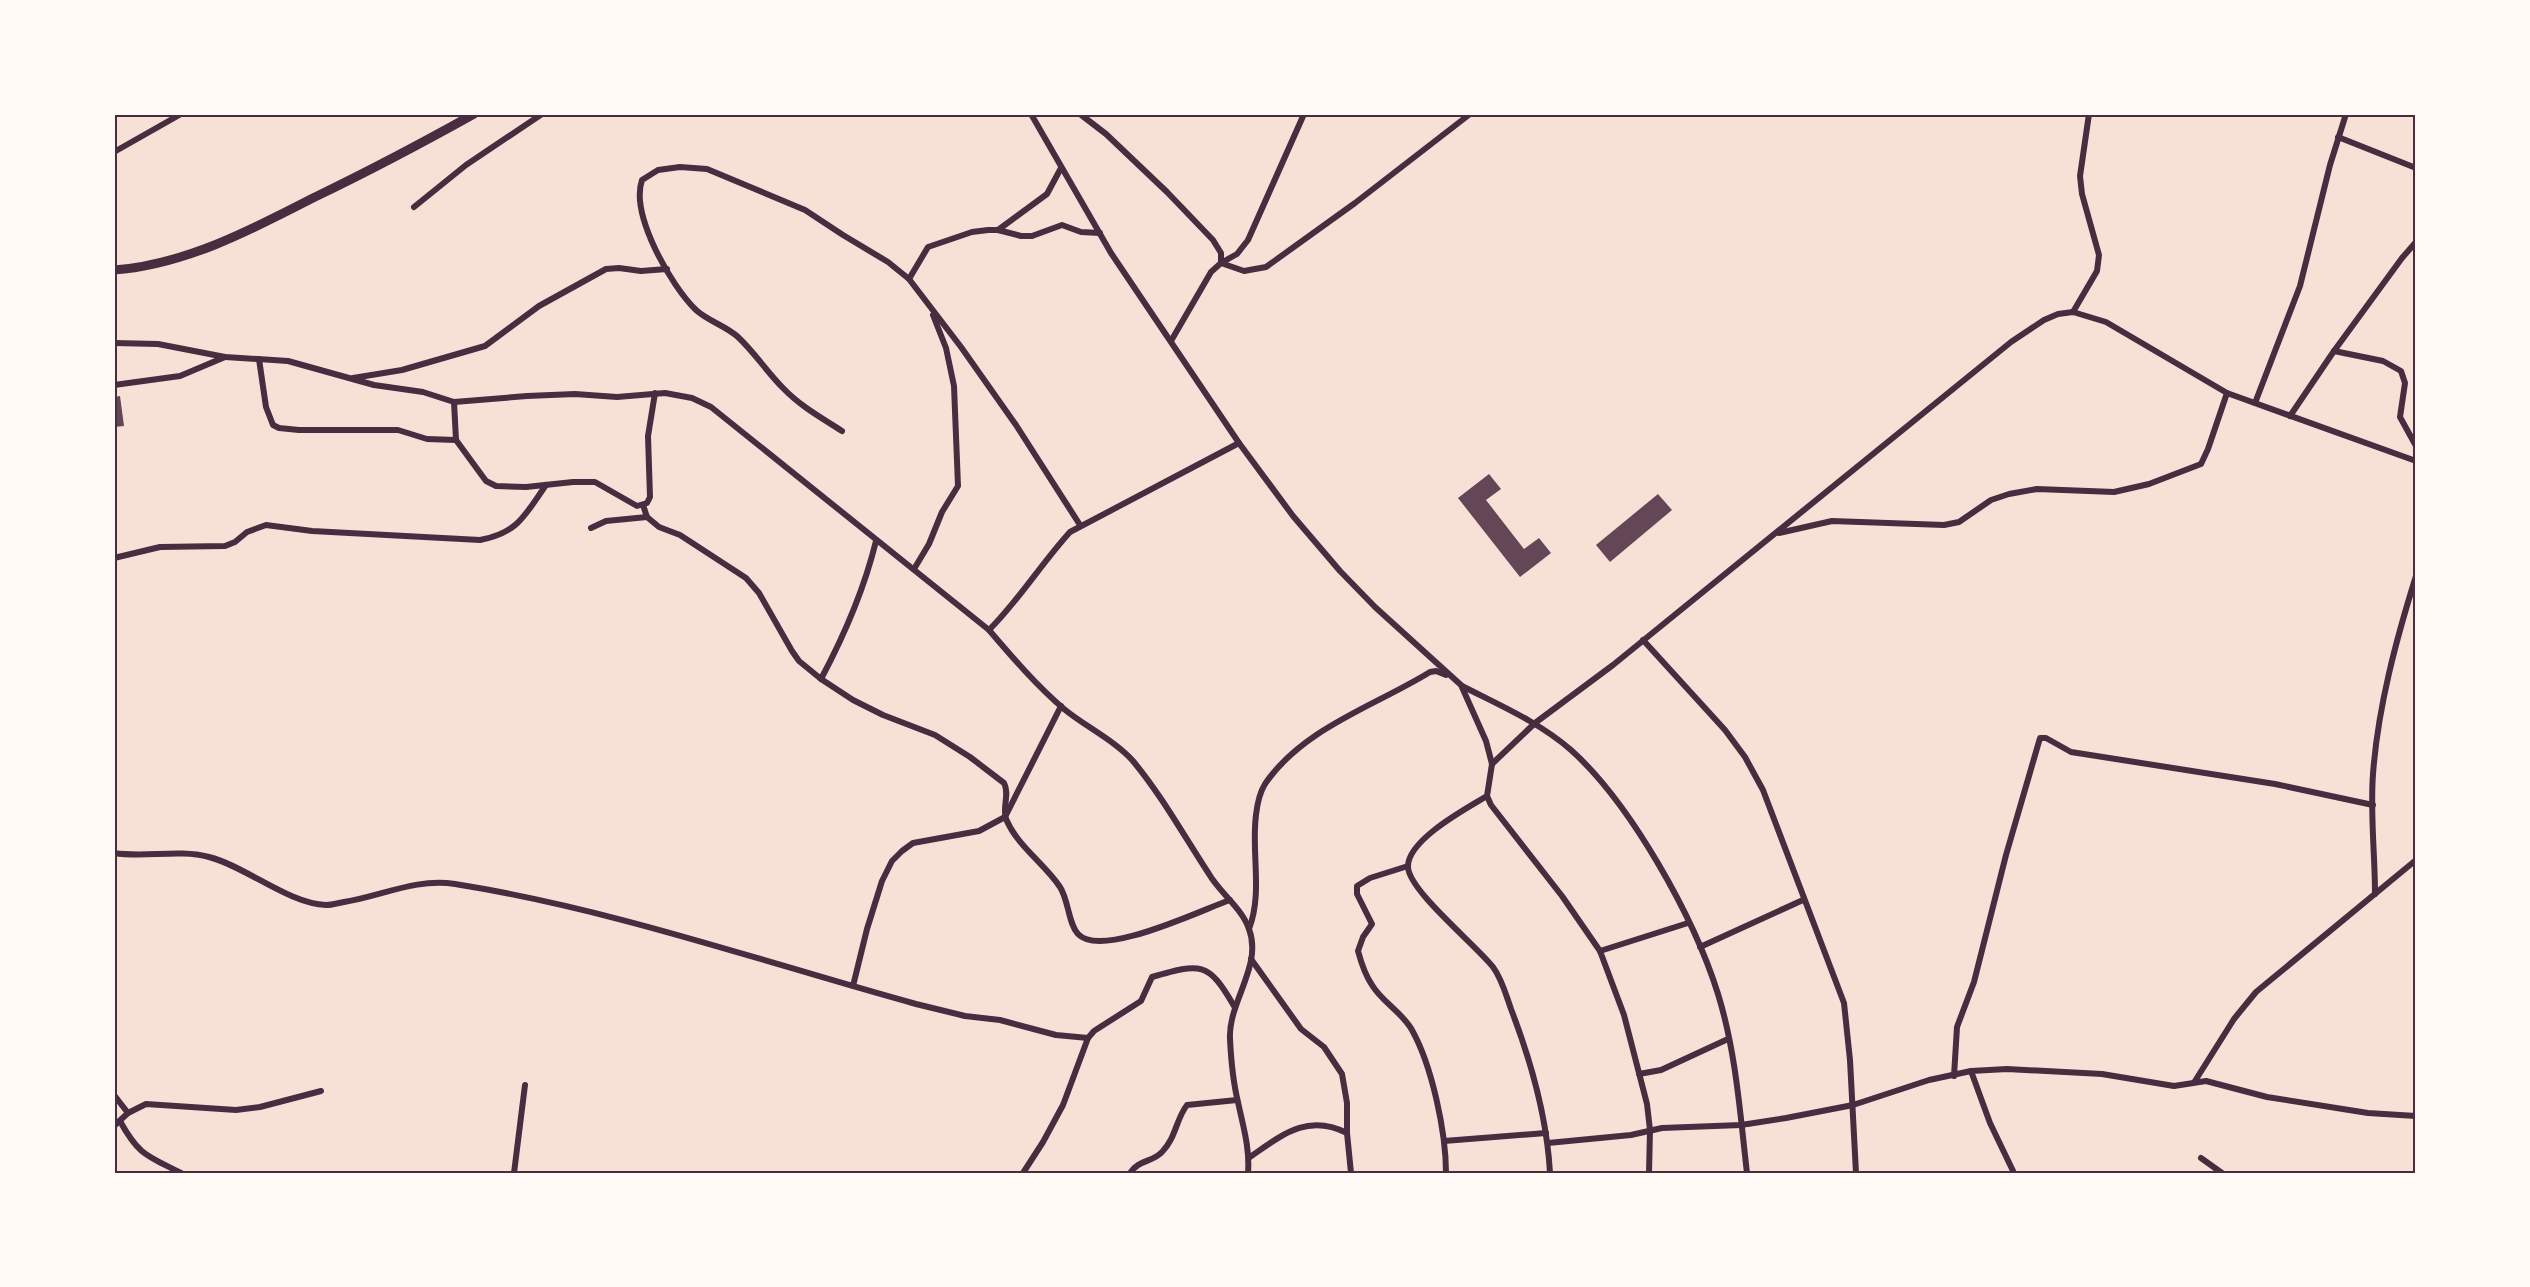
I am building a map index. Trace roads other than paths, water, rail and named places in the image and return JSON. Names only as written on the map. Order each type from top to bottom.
[{"type":"highway","points":[[114,270],[175,259],[263,223],[372,169],[474,114]]},
{"type":"street","points":[[114,152],[170,116],[181,114]]},
{"type":"street","points":[[414,207],[466,165],[542,114]]},
{"type":"street","points":[[1031,114],[1100,233],[1239,443],[1293,516],[1340,571],[1375,607],[1461,685],[1486,741],[1492,764],[1487,796],[1498,818],[1562,896],[1600,951],[1624,1015],[1647,1104],[1650,1130],[1649,1173]]},
{"type":"street","points":[[1080,114],[1106,134],[1205,232],[1220,248],[1221,263]]},
{"type":"street","points":[[1171,341],[1211,272],[1237,254],[1248,240],[1304,114]]},
{"type":"street","points":[[1221,263],[1244,272],[1266,267],[1355,203],[1470,114]]},
{"type":"street","points":[[2073,312],[2097,271],[2099,255],[2082,194],[2080,176],[2089,114]]},
{"type":"street","points":[[2255,403],[2300,286],[2346,114]]},
{"type":"street","points":[[2338,137],[2416,168]]},
{"type":"street","points":[[842,431],[816,415],[783,388],[736,335],[696,310],[667,269],[641,210],[639,190],[642,180],[658,170],[680,167],[707,169],[805,210],[888,262],[909,279],[931,307],[1016,425],[1080,525]]},
{"type":"street","points":[[998,230],[1047,194],[1061,168]]},
{"type":"street","points":[[909,279],[925,250],[932,244],[972,232],[998,230],[1025,236],[1062,225],[1081,232],[1100,233]]},
{"type":"street","points":[[2290,416],[2334,351],[2416,242]]},
{"type":"street","points":[[350,379],[402,370],[485,346],[539,306],[606,269],[641,271],[667,269]]},
{"type":"street","points":[[914,569],[929,544],[942,512],[958,486],[954,386],[946,348],[931,307]]},
{"type":"street","points":[[1492,764],[1534,723],[1643,640],[2011,342],[2044,320],[2058,314],[2073,312],[2106,321],[2227,393],[2416,461]]},
{"type":"street","points":[[114,343],[158,344],[225,357],[288,361],[350,379],[423,392],[454,402],[536,395],[575,394],[617,397],[655,393],[692,398],[711,407],[989,630],[1061,706],[1132,760],[1183,831],[1210,877],[1230,900],[1250,929]]},
{"type":"street","points":[[2334,351],[2383,361],[2401,371],[2404,383],[2400,417],[2416,446]]},
{"type":"street","points":[[114,385],[180,376],[225,357]]},
{"type":"street","points":[[259,359],[266,406],[273,425],[279,428],[299,430],[357,428],[369,431],[387,429],[411,433],[427,439],[456,440]]},
{"type":"street","points":[[454,402],[456,440],[486,481],[496,486],[509,487],[595,482],[637,507],[644,506],[650,497],[648,436],[655,393]]},
{"type":"street","points":[[1775,534],[1832,521],[1944,525],[1971,516],[1991,500],[2026,490],[2114,492],[2149,484],[2201,464],[2227,393]]},
{"type":"street","points":[[989,630],[1014,604],[1054,549],[1070,532],[1239,443]]},
{"type":"street","points":[[114,558],[160,547],[225,546],[235,542],[247,532],[266,525],[312,531],[480,540],[498,537],[513,529],[546,485]]},
{"type":"street","points":[[644,506],[647,517],[659,527],[680,535],[746,578],[759,593],[799,661],[820,678],[853,700],[935,735],[970,757],[1006,786],[1005,817],[1022,845],[1062,890],[1076,932],[1088,941],[1097,943],[1130,937],[1230,900]]},
{"type":"street","points":[[591,528],[606,521],[647,517]]},
{"type":"street","points":[[820,678],[848,628],[867,577],[876,541]]},
{"type":"street","points":[[2375,894],[2373,805],[2375,753],[2386,689],[2416,576]]},
{"type":"street","points":[[1643,640],[1689,688],[1744,757],[1762,790],[1844,1003],[1856,1173]]},
{"type":"street","points":[[1248,1173],[1250,1157],[1237,1100],[1230,1038],[1234,1006],[1251,958],[1250,929],[1255,901],[1256,814],[1263,786],[1284,762],[1326,728],[1436,670],[1534,723],[1571,750],[1622,805],[1669,885],[1700,947],[1718,994],[1736,1080],[1747,1173]]},
{"type":"street","points":[[853,986],[867,929],[882,881],[892,861],[913,843],[979,831],[1005,817],[1061,706]]},
{"type":"street","points":[[1954,1076],[1958,1027],[1974,982],[2009,845],[2040,738],[2046,738],[2071,752],[2275,784],[2373,805]]},
{"type":"street","points":[[1487,796],[1431,833],[1415,849],[1409,858],[1408,866],[1410,876],[1420,891],[1493,967],[1502,983],[1520,1033],[1546,1133],[1550,1173]]},
{"type":"street","points":[[114,853],[195,854],[212,857],[293,895],[327,905],[363,899],[419,883],[451,883],[498,891],[621,918],[853,986],[965,1016],[1000,1020],[1056,1035],[1088,1038]]},
{"type":"street","points":[[2195,1081],[2234,1019],[2256,992],[2416,861]]},
{"type":"street","points":[[1408,866],[1370,878],[1357,886],[1357,894],[1372,924],[1363,937],[1358,951],[1372,987],[1399,1012],[1412,1030],[1429,1076],[1444,1141],[1446,1173]]},
{"type":"street","points":[[1700,947],[1803,900]]},
{"type":"street","points":[[1600,951],[1688,923]]},
{"type":"street","points":[[1251,958],[1301,1029],[1324,1047],[1341,1074],[1347,1103],[1351,1173]]},
{"type":"street","points":[[1023,1173],[1063,1106],[1088,1038],[1094,1031],[1141,1001],[1152,977],[1196,968],[1205,969],[1220,982],[1234,1006]]},
{"type":"street","points":[[1639,1074],[1661,1070],[1728,1039]]},
{"type":"street","points":[[1548,1143],[1631,1135],[1650,1130],[1741,1125],[1853,1105],[1929,1080],[1971,1071],[2007,1069],[2093,1073],[2174,1086],[2206,1081],[2267,1097],[2368,1113],[2416,1116]]},
{"type":"street","points":[[1971,1071],[1990,1123],[2014,1173]]},
{"type":"street","points":[[514,1173],[525,1085]]},
{"type":"street","points":[[114,1126],[138,1107],[156,1104],[236,1110],[260,1107],[321,1091]]},
{"type":"street","points":[[114,1095],[129,1113]]},
{"type":"street","points":[[1130,1173],[1140,1162],[1161,1154],[1176,1131],[1182,1112],[1187,1105],[1237,1100]]},
{"type":"street","points":[[120,1121],[140,1152],[181,1173]]},
{"type":"street","points":[[1250,1157],[1294,1130],[1316,1124],[1332,1126],[1347,1133]]},
{"type":"street","points":[[1444,1141],[1546,1133]]},
{"type":"street","points":[[2201,1158],[2222,1173]]}]
